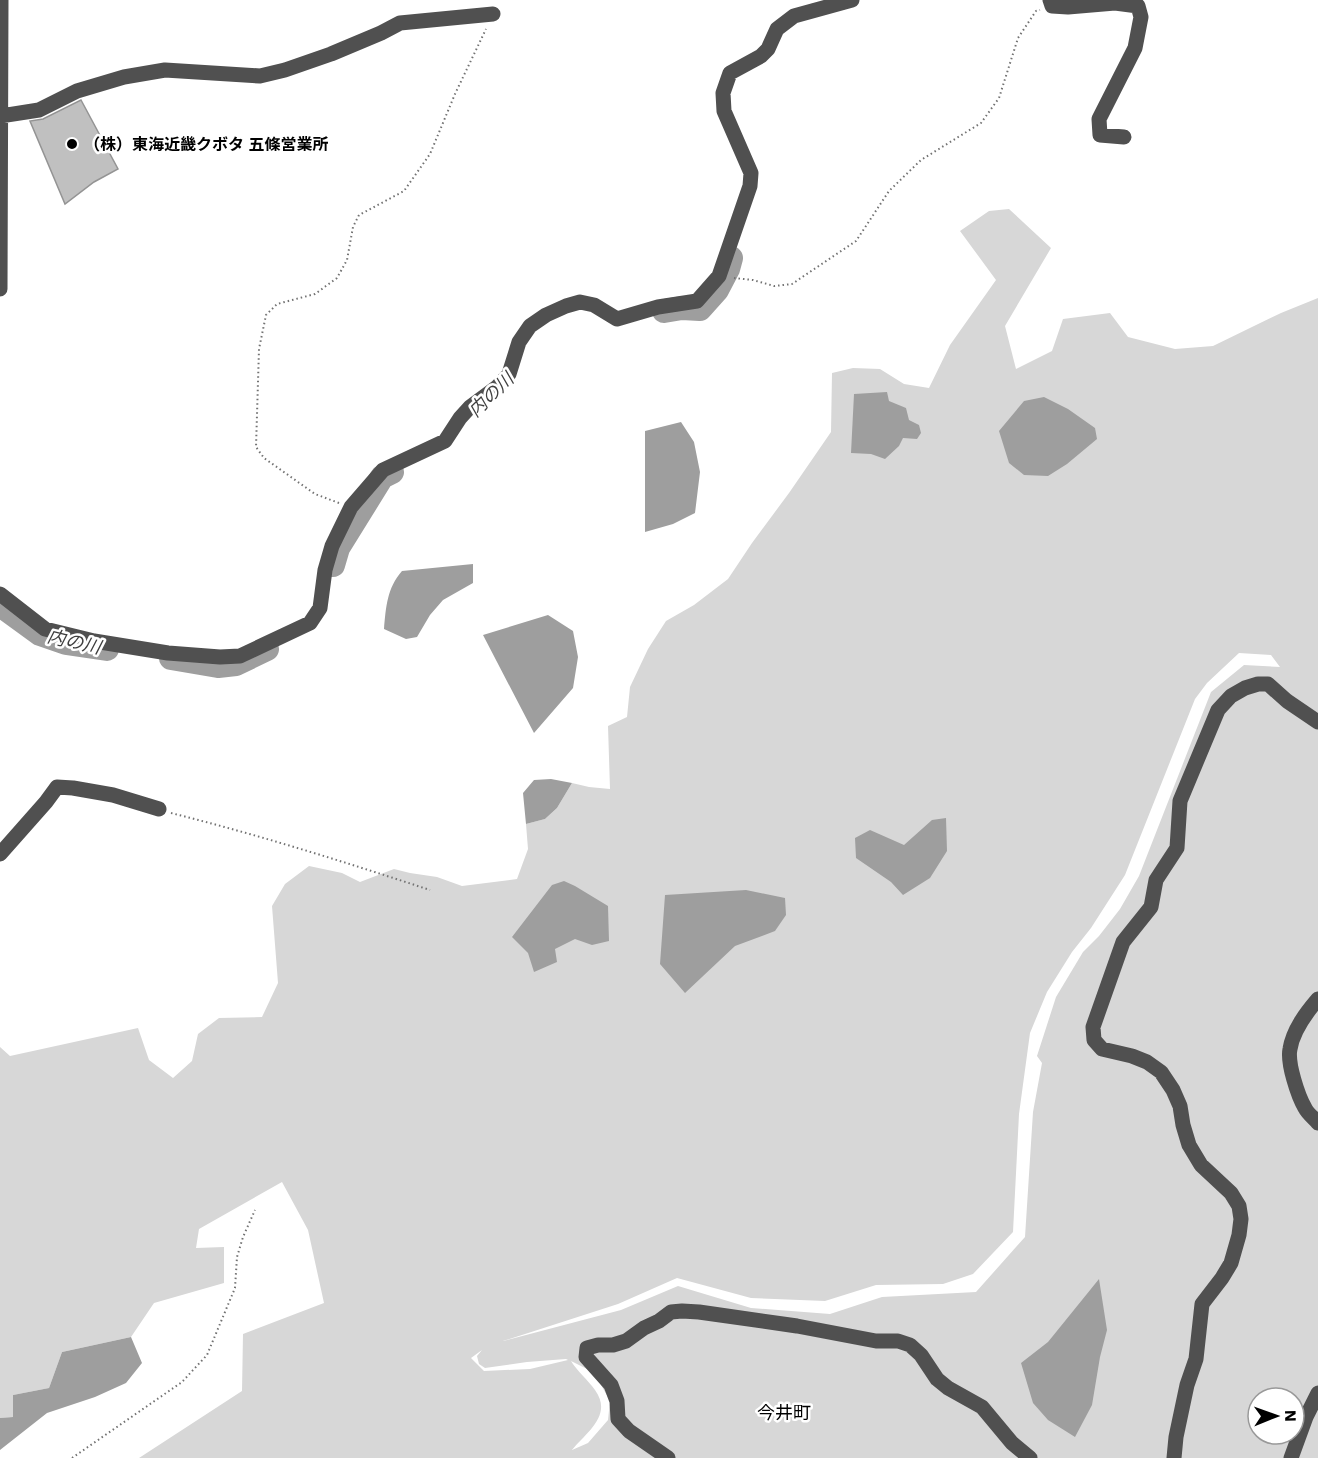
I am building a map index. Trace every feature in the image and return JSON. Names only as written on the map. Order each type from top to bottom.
[{"type":"street","points":[[0,289],[1,0]]},
{"type":"street","points":[[0,594],[45,629],[94,641],[168,653],[220,657],[240,656],[310,623],[320,608],[325,570],[332,546],[351,507],[383,470],[446,441],[460,418],[470,407],[497,387],[509,374],[519,342],[530,326],[546,315],[580,302],[594,305],[617,319],[658,307],[697,301],[719,276],[750,186],[751,173],[724,111],[723,93],[730,73],[761,56],[768,49],[780,26],[794,16],[852,0]]},
{"type":"street","points":[[1051,3],[1068,7],[1115,3],[1138,6],[1141,17],[1135,48],[1099,119],[1100,135],[1124,137]]},
{"type":"street","points":[[1,116],[39,110],[77,91],[124,77],[165,70],[260,76],[331,54],[400,23],[493,14]]},
{"type":"street","points":[[1174,1458],[1185,1395],[1196,1359],[1202,1304],[1231,1263],[1239,1234],[1241,1219],[1239,1206],[1231,1193],[1201,1165],[1189,1145],[1180,1106],[1161,1072],[1147,1062],[1102,1049],[1094,1040],[1093,1027],[1123,942],[1151,907],[1156,880],[1177,848],[1180,801],[1218,710],[1231,696],[1245,688],[1268,684],[1287,701],[1318,722]]},
{"type":"street","points":[[0,854],[57,787],[113,795],[159,809]]},
{"type":"street","points":[[1318,999],[1297,1029],[1289,1050],[1297,1089],[1305,1109],[1318,1123]]},
{"type":"street","points":[[668,1458],[628,1431],[618,1419],[617,1401],[611,1385],[586,1357],[587,1348],[614,1345],[626,1341],[671,1312],[682,1311],[797,1326],[876,1341],[898,1341],[910,1345],[921,1355],[937,1379],[948,1388],[982,1407],[1012,1443],[1030,1458]]},
{"type":"street","points":[[1291,1458],[1306,1417],[1318,1393]]},
{"type":"path","points":[[736,278],[774,286],[792,284],[856,241],[889,191],[921,160],[981,123],[999,98],[1018,38],[1036,11],[1051,3]]},
{"type":"path","points":[[351,507],[315,494],[264,458],[256,447],[259,349],[266,315],[277,304],[315,294],[337,278],[347,260],[353,226],[359,215],[404,191],[430,154],[455,94],[493,14]]},
{"type":"path","points":[[159,809],[346,863],[430,890]]},
{"type":"path","points":[[72,1458],[182,1382],[207,1355],[235,1288],[237,1257],[255,1210]]},
{"type":"shaded area","points":[[1009,209],[1051,248],[1005,326],[1016,369],[1052,351],[1063,319],[1110,313],[1128,337],[1175,349],[1213,346],[1318,298],[1318,1458],[139,1458],[242,1391],[243,1334],[324,1303],[308,1230],[282,1182],[199,1229],[196,1248],[224,1247],[224,1283],[154,1303],[131,1337],[62,1352],[49,1388],[13,1395],[14,1417],[0,1418],[0,1047],[10,1056],[138,1028],[149,1060],[173,1078],[192,1061],[198,1034],[219,1018],[262,1017],[278,983],[272,906],[285,884],[309,866],[342,873],[360,882],[394,869],[437,877],[462,886],[517,879],[528,849],[526,824],[545,819],[557,808],[572,783],[610,789],[608,726],[627,717],[630,687],[648,649],[666,621],[694,605],[728,579],[831,432],[832,373],[853,368],[880,369],[904,384],[929,388],[950,345],[996,280],[960,231],[989,211]],"holes":[[[1239,653],[1271,655],[1280,667],[1244,665],[1211,692],[1139,876],[1120,909],[1083,952],[1056,997],[1037,1056],[1042,1063],[1033,1112],[1025,1237],[976,1292],[882,1297],[830,1314],[751,1308],[678,1286],[621,1310],[503,1341],[618,1304],[677,1278],[751,1298],[825,1301],[876,1285],[943,1284],[973,1274],[1013,1232],[1019,1114],[1030,1033],[1047,992],[1125,875],[1195,699],[1207,683]],[[482,1350],[477,1356],[479,1364],[485,1368],[527,1362],[568,1360],[530,1369],[484,1371],[471,1358]],[[571,1361],[589,1370],[600,1383],[610,1401],[608,1420],[588,1443],[572,1450],[596,1423],[601,1407],[595,1390]]]},
{"type":"shaded area","points":[[887,392],[889,401],[906,408],[909,420],[919,425],[921,433],[917,439],[903,438],[899,446],[885,459],[871,454],[851,453],[854,394]]},
{"type":"shaded area","points":[[1044,397],[1068,409],[1095,428],[1097,439],[1067,464],[1048,476],[1024,475],[1009,463],[999,431],[1024,401]]},
{"type":"shaded area","points":[[681,422],[694,442],[700,472],[695,513],[673,524],[645,532],[645,431]]},
{"type":"shaded area","points":[[473,564],[473,583],[443,600],[430,615],[417,637],[406,639],[384,629],[390,591],[402,571]]},
{"type":"shaded area","points":[[548,615],[573,631],[578,657],[573,688],[534,733],[483,635]]},
{"type":"shaded area","points":[[551,779],[572,783],[557,808],[545,819],[526,824],[523,793],[534,780]]},
{"type":"shaded area","points":[[946,818],[947,851],[930,878],[903,895],[891,882],[856,858],[855,838],[870,830],[904,845],[932,820]]},
{"type":"shaded area","points":[[564,881],[608,906],[609,941],[592,945],[575,939],[555,949],[557,962],[534,972],[528,953],[512,937],[552,885]]},
{"type":"shaded area","points":[[746,890],[785,898],[786,915],[775,931],[735,946],[685,993],[660,964],[665,895]]},
{"type":"shaded area","points":[[1099,1279],[1107,1330],[1092,1405],[1075,1437],[1048,1420],[1033,1403],[1021,1363],[1048,1342]]},
{"type":"shaded area","points":[[131,1337],[142,1363],[126,1383],[95,1397],[47,1413],[0,1450],[0,1418],[13,1417],[13,1395],[49,1388],[62,1352]]},
{"type":"building","name":"（株）東海近畿クボタ 五條営業所","points":[[81,100],[118,169],[94,182],[65,204],[30,121],[43,119]]},
{"type":"waterway","name":"内の川","points":[[664,311],[682,308],[700,309],[717,290],[731,258]]},
{"type":"waterway","name":"内の川","points":[[333,565],[338,548],[382,477],[392,472]]},
{"type":"waterway","name":"内の川","points":[[0,605],[40,634],[66,643],[107,649]]},
{"type":"waterway","name":"内の川","points":[[171,658],[218,666],[236,664],[267,649]]},
{"type":"place","name":"（株）東海近畿クボタ 五條営業所","points":[[72,144]]},
{"type":"district","name":"今井町","points":[[784,1413]]}]
